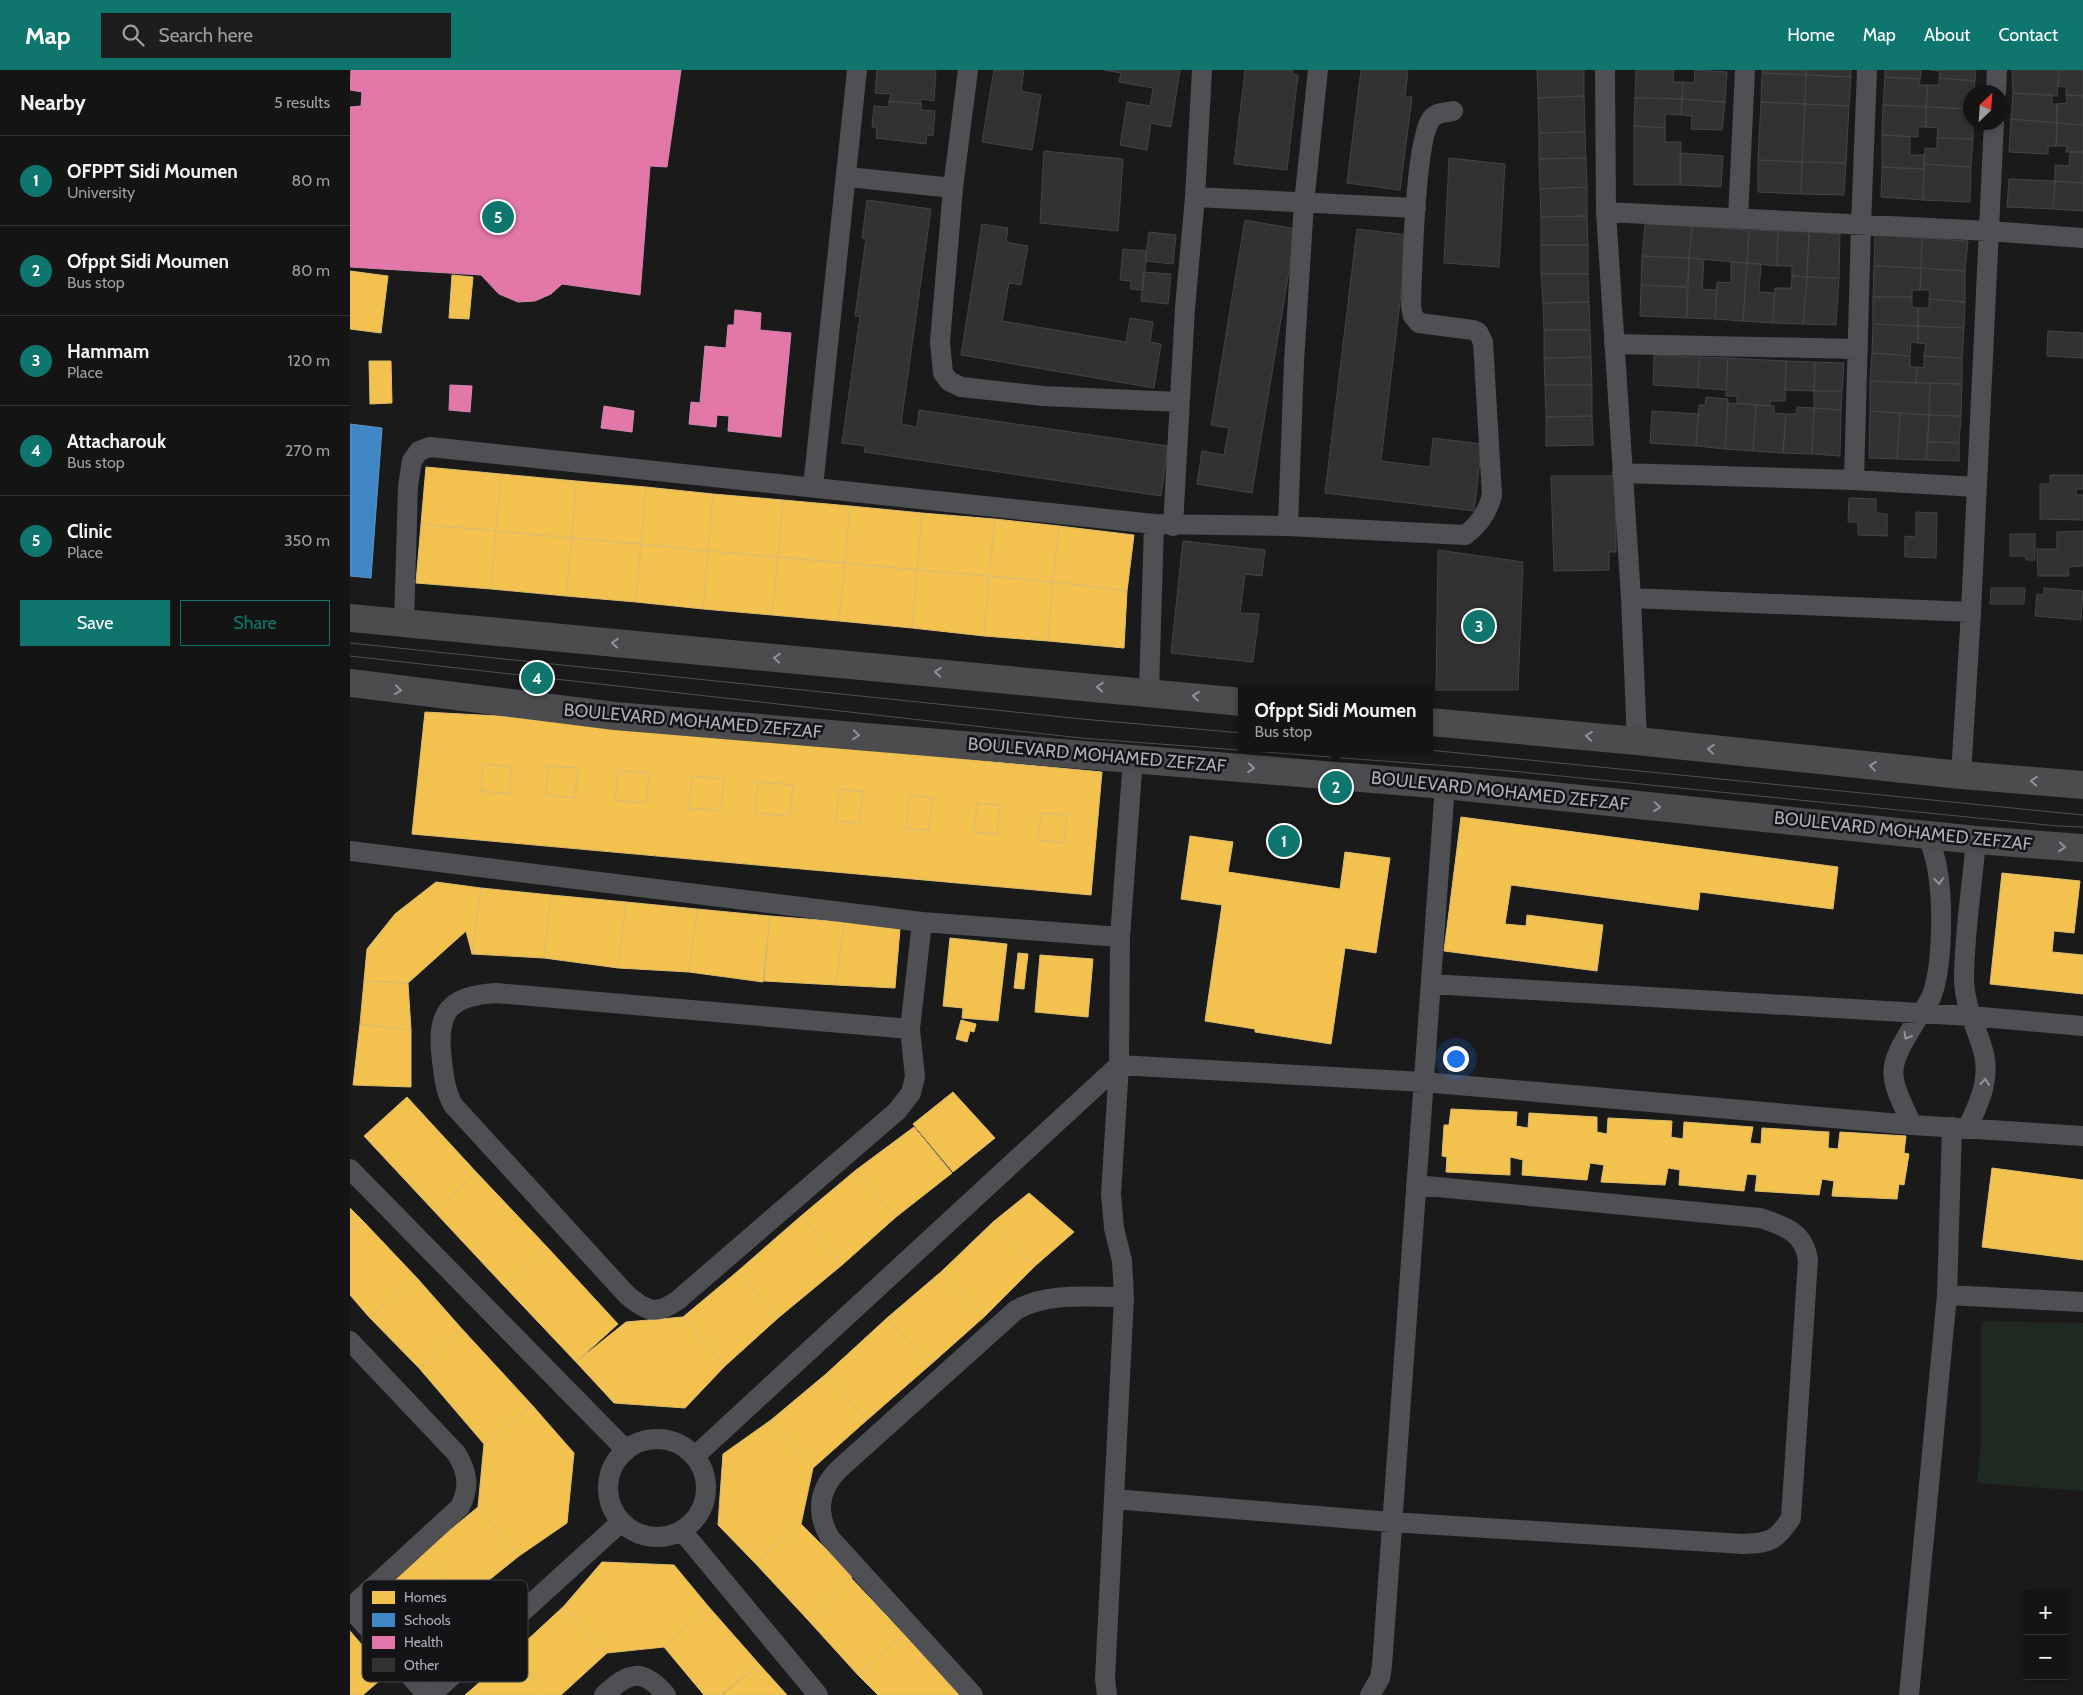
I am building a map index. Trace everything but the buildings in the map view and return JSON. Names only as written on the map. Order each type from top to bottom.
[{"type":"main road","points":[[350,618],[1149,691],[1238,702]]},
{"type":"main road","name":"BOULEVARD MOHAMED ZEFZAF","points":[[350,688],[615,716],[1446,785],[1976,840],[2083,848]]},
{"type":"main road","points":[[1433,722],[1637,741],[1961,775],[2083,784]]},
{"type":"street","points":[[814,487],[848,177],[857,70]]},
{"type":"street","points":[[968,70],[953,188],[940,342],[942,369],[949,381],[960,386],[1043,396],[1178,402]]},
{"type":"street","points":[[1149,691],[1163,525],[1178,402],[1195,196],[1202,70]]},
{"type":"street","points":[[1288,526],[1294,362],[1304,203],[1318,70]]},
{"type":"street","points":[[1605,70],[1606,212],[1631,598],[1637,741]]},
{"type":"street","points":[[1738,219],[1745,70]]},
{"type":"street","points":[[1854,480],[1867,70]]},
{"type":"street","points":[[1996,85],[1997,70]]},
{"type":"street","points":[[404,624],[408,486],[412,461],[419,450],[430,447],[1163,525],[1288,526],[1465,535],[1475,528],[1489,506],[1492,495],[1483,342],[1478,332],[1473,330],[1419,323],[1413,316],[1411,306],[1416,208],[1426,126],[1436,114],[1453,112]]},
{"type":"street","points":[[1961,775],[1972,612],[1994,130]]},
{"type":"street","points":[[848,177],[953,188]]},
{"type":"street","points":[[1195,196],[1416,208]]},
{"type":"street","points":[[1606,212],[1989,231],[2083,238]]},
{"type":"street","points":[[1614,344],[1858,350]]},
{"type":"street","points":[[1622,473],[1854,480],[1977,487]]},
{"type":"street","points":[[1631,598],[1972,612]]},
{"type":"street","points":[[1107,1695],[1105,1679],[1124,1297],[1122,1262],[1114,1228],[1111,1194],[1119,1065],[1120,937],[1132,758]]},
{"type":"street","points":[[1370,1695],[1380,1678],[1382,1666],[1430,984],[1446,785]]},
{"type":"street","points":[[1912,1125],[1894,1084],[1892,1072],[1897,1054],[1934,990],[1939,952],[1939,884],[1937,866],[1928,834]]},
{"type":"street","points":[[1909,1695],[1947,1296],[1960,1127],[1982,1097],[1986,1067],[1983,1049],[1970,1016],[1965,992],[1965,960],[1976,840]]},
{"type":"street","points":[[350,852],[922,922],[1120,937]]},
{"type":"street","points":[[910,1029],[496,993],[480,994],[457,1002],[444,1017],[439,1036],[446,1088],[453,1105],[627,1295],[646,1309],[654,1311],[663,1309],[678,1300],[902,1106],[911,1093],[915,1077],[910,1029],[922,922]]},
{"type":"street","points":[[1430,984],[1970,1016],[2083,1026]]},
{"type":"street","points":[[695,1456],[1119,1065],[1423,1082],[1912,1125],[2083,1136]]},
{"type":"street","points":[[350,1170],[625,1449]]},
{"type":"street","points":[[1114,1499],[1391,1522],[1743,1544],[1764,1543],[1781,1533],[1790,1518],[1791,1508],[1808,1260],[1806,1245],[1795,1234],[1782,1225],[1760,1218],[1416,1185]]},
{"type":"street","points":[[1947,1296],[2083,1302]]},
{"type":"street","points":[[973,1695],[830,1538],[823,1527],[820,1515],[820,1502],[823,1490],[829,1479],[838,1470],[1016,1310],[1027,1304],[1052,1298],[1124,1297]]},
{"type":"street","points":[[350,1341],[456,1454],[464,1466],[468,1478],[468,1488],[460,1507],[380,1580]]},
{"type":"street","points":[[661,1438],[685,1448],[695,1456],[702,1468],[706,1481],[706,1495],[702,1509],[682,1531],[666,1536],[650,1537],[634,1532],[621,1522],[612,1509],[607,1493],[608,1476],[614,1462],[625,1449],[649,1439],[661,1438]]},
{"type":"street","points":[[528,1607],[621,1522]]},
{"type":"street","points":[[682,1531],[818,1695]]},
{"type":"street","points":[[362,1597],[350,1608],[362,1622]]},
{"type":"street","points":[[604,1695],[623,1679],[637,1675],[649,1679],[666,1695]]},
{"type":"street","points":[[415,1682],[427,1695]]},
{"type":"street","points":[[431,1695],[445,1682]]},
{"type":"shaded area","points":[[1981,1321],[2083,1323],[2083,1491],[1977,1483],[1981,1441]]},
{"type":"tram line","points":[[350,643],[1082,719],[1238,733]]},
{"type":"tram line","points":[[350,656],[1081,738],[1238,750]]},
{"type":"tram line","points":[[1433,750],[2083,815]]},
{"type":"tram line","points":[[1265,752],[1501,770],[2057,826],[2083,827]]},
{"type":"place","name":"Clinic","points":[[498,217]]},
{"type":"place","name":"Hammam","points":[[1479,626]]},
{"type":"place","name":"Attacharouk","points":[[537,678]]},
{"type":"place","name":"Ofppt Sidi Moumen","points":[[1336,787]]},
{"type":"place","name":"OFPPT Sidi Moumen","points":[[1284,841]]}]
